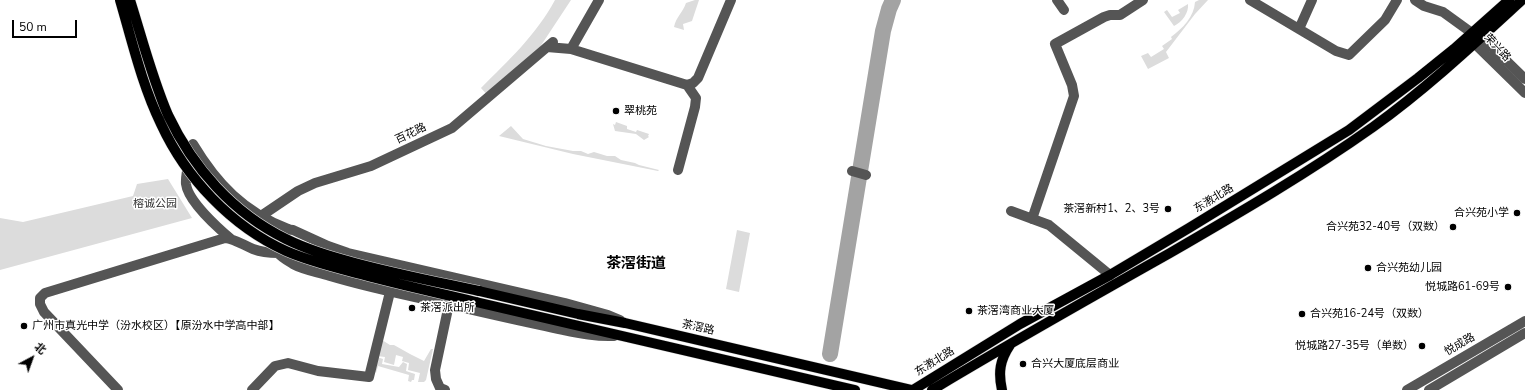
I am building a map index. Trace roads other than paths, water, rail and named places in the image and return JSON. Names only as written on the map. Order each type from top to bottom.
[{"type":"main road","points":[[120,0],[152,103],[171,144],[198,183],[235,218],[268,241],[303,258],[364,275],[855,390]]},
{"type":"main road","name":"茶滘路","points":[[130,0],[159,92],[189,153],[216,188],[266,228],[287,240],[311,250],[382,270],[578,314],[625,323],[912,390]]},
{"type":"main road","name":"东漖北路","points":[[912,390],[1020,324],[1110,275],[1196,225],[1349,130],[1418,78],[1509,0]]},
{"type":"main road","name":"东漖北路","points":[[932,390],[1213,228],[1333,154],[1408,100],[1478,41],[1522,0]]},
{"type":"main road","points":[[1002,390],[999,371],[1001,362],[1003,355],[1013,342]]},
{"type":"main road","points":[[815,380],[825,390]]},
{"type":"street","points":[[600,0],[571,49],[687,85],[693,83],[698,78],[731,0]]},
{"type":"street","points":[[1057,0],[1064,10]]},
{"type":"street","points":[[1032,219],[1074,96],[1072,85],[1055,44],[1104,17],[1110,15],[1120,15],[1143,0]]},
{"type":"street","points":[[1250,0],[1336,51],[1349,56],[1385,20],[1396,0]]},
{"type":"street","points":[[1299,29],[1312,0]]},
{"type":"street","points":[[1415,0],[1424,6],[1443,12],[1472,33]]},
{"type":"street","name":"荣兴路","points":[[1472,33],[1525,93]]},
{"type":"street","name":"荣兴路","points":[[1478,41],[1525,79]]},
{"type":"street","name":"百花路","points":[[262,216],[298,191],[371,166],[452,128],[550,45],[571,49]]},
{"type":"street","points":[[678,170],[695,107],[696,98],[687,85]]},
{"type":"street","points":[[221,184],[206,166],[193,144],[186,176],[188,191],[209,218],[231,239]]},
{"type":"street","points":[[852,171],[866,175]]},
{"type":"street","points":[[191,196],[191,183],[196,176],[200,174],[208,174],[244,205],[273,223],[348,253],[565,303],[608,314],[625,323]]},
{"type":"street","points":[[1011,211],[1049,225],[1110,275]]},
{"type":"street","points":[[278,253],[277,242],[284,231],[288,229]]},
{"type":"street","points":[[118,390],[44,312],[40,304],[40,298],[45,293],[109,272],[225,238],[265,253],[278,253],[293,264],[309,270],[390,292],[571,331],[604,337],[620,336]]},
{"type":"street","points":[[252,390],[275,366],[288,363],[318,371],[369,377],[390,292]]},
{"type":"street","points":[[439,389],[435,370],[449,304]]},
{"type":"street","name":"悦成路","points":[[1407,390],[1525,321]]},
{"type":"street","points":[[1429,390],[1525,333]]},
{"type":"waterway","points":[[830,354],[883,31],[893,0]]},
{"type":"place","name":"翠桃苑","points":[[616,111]]},
{"type":"place","name":"茶滘新村1、2、3号","points":[[1168,209]]},
{"type":"place","name":"合兴苑小学","points":[[1517,213]]},
{"type":"place","name":"合兴苑32-40号（双数）","points":[[1453,227]]},
{"type":"place","name":"合兴苑幼儿园","points":[[1368,268]]},
{"type":"place","name":"悦城路61-69号","points":[[1508,287]]},
{"type":"place","name":"茶滘派出所","points":[[412,308]]},
{"type":"place","name":"茶滘湾商业大厦","points":[[969,311]]},
{"type":"place","name":"合兴苑16-24号（双数）","points":[[1302,314]]},
{"type":"place","name":"广州市真光中学（汾水校区）【原汾水中学高中部】","points":[[24,326]]},
{"type":"place","name":"悦城路27-35号（单数）","points":[[1422,346]]},
{"type":"place","name":"合兴大厦底层商业","points":[[1023,364]]},
{"type":"district","name":"茶滘街道","points":[[636,264]]},
{"type":"park label","name":"榕诚公园","points":[[155,204]]}]
